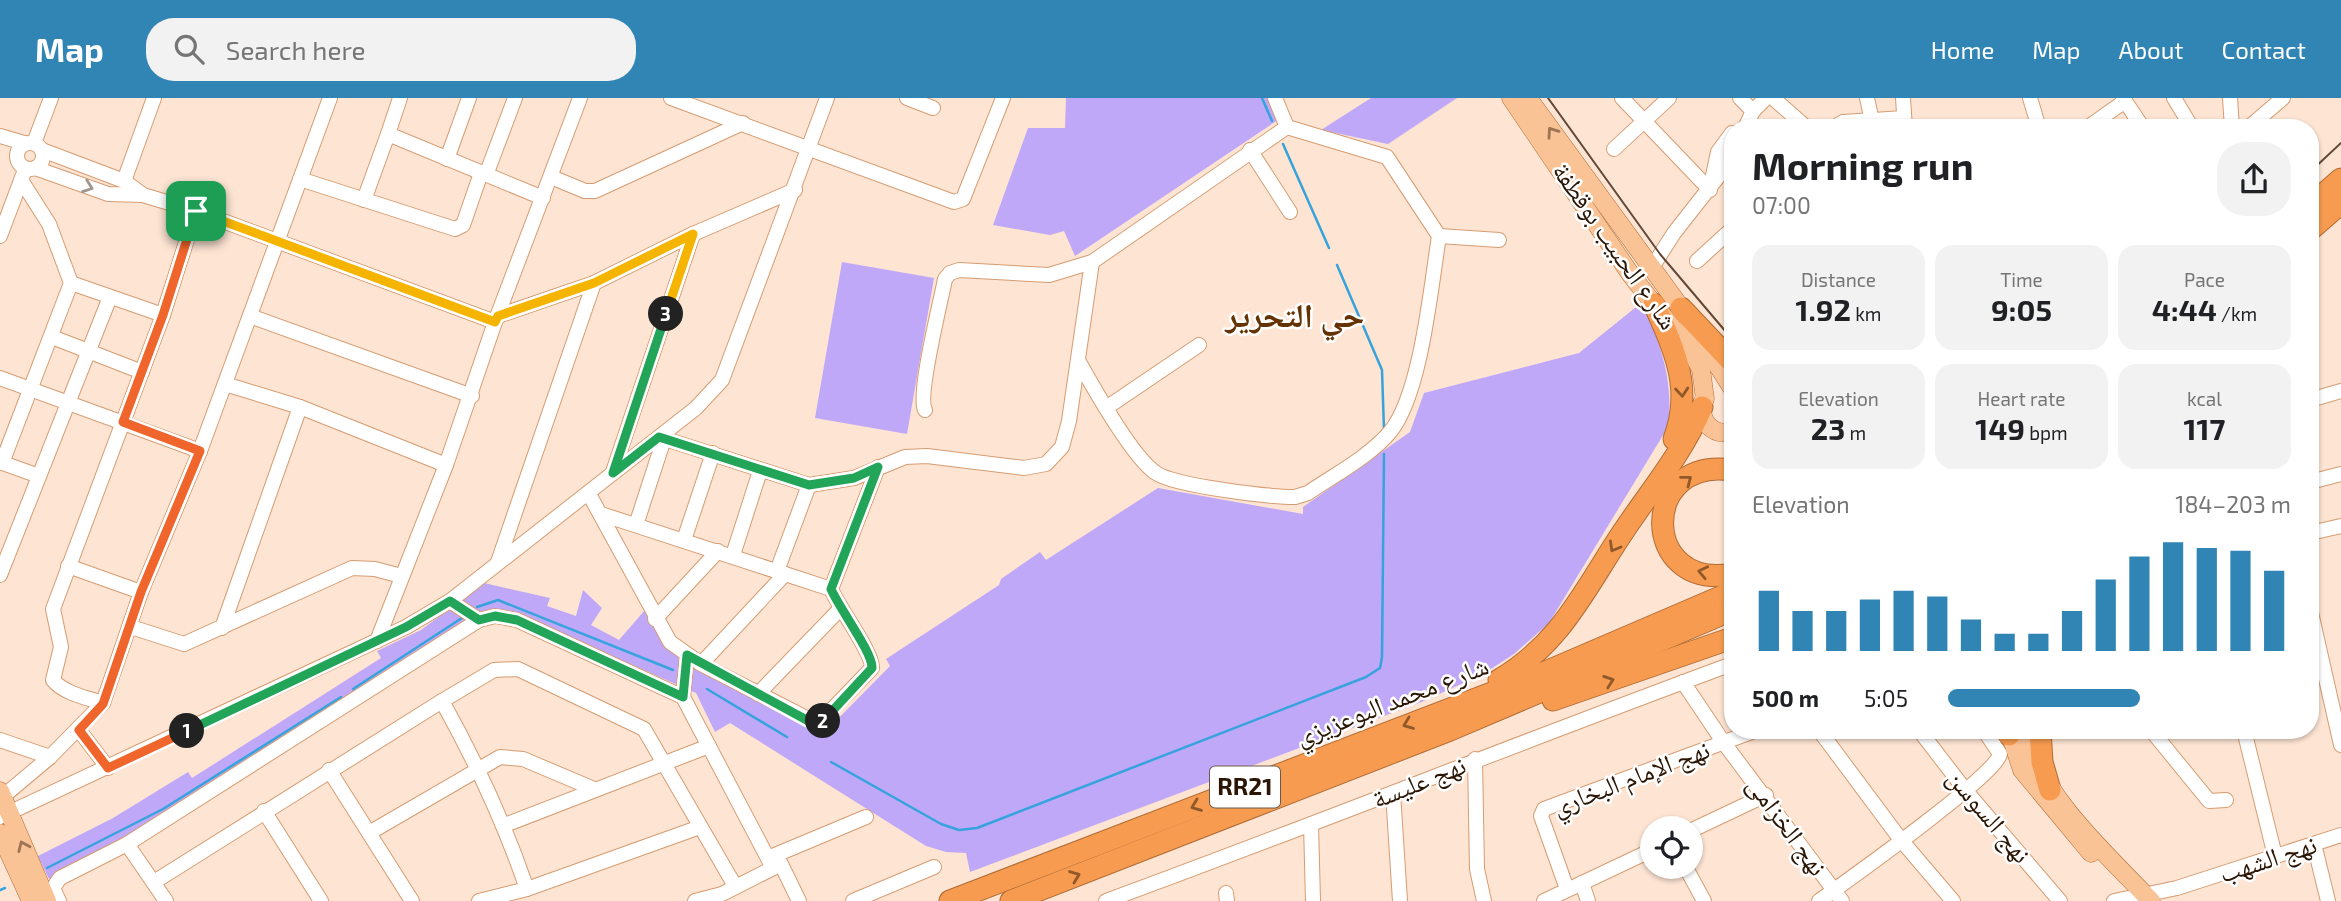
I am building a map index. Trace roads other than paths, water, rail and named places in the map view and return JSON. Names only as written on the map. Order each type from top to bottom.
[{"type":"highway","points":[[2319,198],[2341,179]]},
{"type":"highway","points":[[2319,222],[2341,203]]},
{"type":"highway","points":[[1642,503],[1675,438],[1683,412],[1679,368],[1654,304]]},
{"type":"highway","points":[[1681,308],[1724,354]]},
{"type":"highway","points":[[1448,720],[1520,668],[1553,638],[1586,595],[1642,503],[1691,433],[1703,403]]},
{"type":"highway","points":[[1724,468],[1699,470],[1670,495],[1661,510],[1664,536],[1676,559],[1704,575],[1724,574]]},
{"type":"highway","name":"شارع محمد البوعزيزي","points":[[1544,681],[1724,596]]},
{"type":"highway","name":"شارع محمد البوعزيزي","points":[[1012,901],[1544,681],[1724,613]]},
{"type":"highway","points":[[1448,720],[1572,694],[1724,641]]},
{"type":"highway","name":"شارع محمد البوعزيزي","points":[[950,901],[1448,720]]},
{"type":"highway","points":[[2041,739],[2042,762],[2050,790]]},
{"type":"main road","name":"شارع الحبيب بوقطفة","points":[[1511,98],[1701,369],[1703,403]]},
{"type":"main road","name":"شارع الحبيب بوقطفة","points":[[1528,98],[1681,308],[1724,375]]},
{"type":"main road","points":[[1724,389],[1714,390],[1703,403],[1708,427],[1724,431]]},
{"type":"main road","points":[[2015,739],[2022,770],[2036,789],[2134,898]]},
{"type":"main road","points":[[2019,739],[2031,754],[2050,790],[2134,898]]},
{"type":"main road","points":[[2,804],[47,901]]},
{"type":"main road","points":[[0,833],[31,901]]},
{"type":"street","points":[[39,476],[1,462],[71,283],[17,151],[33,145],[51,98]]},
{"type":"street","points":[[124,181],[154,98]]},
{"type":"street","points":[[2,804],[103,704],[141,592],[200,451],[330,98]]},
{"type":"street","points":[[364,200],[400,98]]},
{"type":"street","points":[[447,159],[469,98]]},
{"type":"street","points":[[300,179],[460,228],[515,98]]},
{"type":"street","points":[[377,641],[472,396],[497,319],[580,98]]},
{"type":"street","points":[[671,98],[959,201],[972,178],[1003,98]]},
{"type":"street","points":[[2,804],[108,768],[377,641],[450,601],[613,473],[662,438],[722,380],[795,190],[827,98]]},
{"type":"street","points":[[907,98],[933,108]]},
{"type":"street","points":[[1275,98],[1287,127]]},
{"type":"street","points":[[1622,98],[1643,123],[1710,190]]},
{"type":"street","points":[[1614,149],[1669,98]]},
{"type":"street","points":[[1740,98],[1745,119]]},
{"type":"street","points":[[1748,119],[1766,98]]},
{"type":"street","points":[[1773,98],[1797,119]]},
{"type":"street","points":[[1867,98],[1872,119]]},
{"type":"street","points":[[1903,98],[1905,119]]},
{"type":"street","points":[[2030,98],[2036,119]]},
{"type":"street","points":[[2174,98],[2187,119]]},
{"type":"street","points":[[2230,98],[2231,119]]},
{"type":"street","points":[[2258,119],[2283,98]]},
{"type":"street","points":[[2099,119],[2124,100],[2137,119]]},
{"type":"street","points":[[551,177],[585,191],[595,191],[743,123]]},
{"type":"street","points":[[925,410],[922,401],[945,279],[950,273],[959,270],[1049,275],[1092,262],[1250,150],[1287,127],[1387,157],[1439,236],[1405,408],[1387,435],[1308,493],[1284,497],[1164,477],[1154,472],[1106,408],[1079,362]]},
{"type":"street","points":[[388,134],[544,198]]},
{"type":"street","points":[[0,136],[33,145],[124,181],[144,195]]},
{"type":"street","points":[[1710,190],[1718,152],[1724,144]]},
{"type":"street","points":[[0,236],[24,169],[42,160],[33,145]]},
{"type":"street","points":[[1250,150],[1290,212]]},
{"type":"street","points":[[0,155],[24,169],[108,194],[144,195],[196,211],[497,319],[594,283],[693,234],[795,190]]},
{"type":"street","points":[[1651,269],[1674,233],[1724,170]]},
{"type":"street","points":[[103,704],[55,684],[53,680],[61,647],[53,609],[163,315],[196,211]]},
{"type":"street","points":[[613,473],[693,234]]},
{"type":"street","points":[[1439,236],[1499,240]]},
{"type":"street","points":[[1696,261],[1724,236]]},
{"type":"street","points":[[662,438],[809,485],[854,478],[905,457],[927,456],[1024,468],[1046,464],[1062,447],[1079,362],[1092,262]]},
{"type":"street","points":[[71,283],[163,315]]},
{"type":"street","points":[[498,562],[594,283]]},
{"type":"street","points":[[0,575],[7,537],[39,476],[110,297]]},
{"type":"street","points":[[250,316],[472,396]]},
{"type":"street","points":[[52,337],[142,372]]},
{"type":"street","points":[[1106,408],[1199,345]]},
{"type":"street","points":[[0,378],[200,451]]},
{"type":"street","points":[[2319,396],[2341,379]]},
{"type":"street","points":[[225,384],[300,407],[446,465]]},
{"type":"street","points":[[2319,397],[2341,391]]},
{"type":"street","points":[[222,628],[300,407]]},
{"type":"street","points":[[636,525],[662,438]]},
{"type":"street","points":[[684,540],[713,453]]},
{"type":"street","points":[[589,494],[664,637],[701,664],[814,724],[822,722],[872,668],[871,657],[839,609],[831,589],[878,467]]},
{"type":"street","points":[[655,619],[725,553],[760,471]]},
{"type":"street","points":[[2319,480],[2341,474]]},
{"type":"street","points":[[701,664],[781,573],[809,485]]},
{"type":"street","points":[[601,514],[831,589]]},
{"type":"street","points":[[2319,531],[2341,526]]},
{"type":"street","points":[[68,566],[141,592]]},
{"type":"street","points":[[131,627],[184,644],[352,568],[375,569],[401,576]]},
{"type":"street","points":[[450,601],[479,620]]},
{"type":"street","points":[[758,694],[839,609]]},
{"type":"street","points":[[59,901],[53,888],[60,878],[127,844],[479,620],[495,616],[517,620],[683,697]]},
{"type":"street","points":[[687,655],[683,697],[770,863]]},
{"type":"street","name":"نهج عليسة","points":[[1106,901],[1393,793],[1475,758],[1724,667]]},
{"type":"street","points":[[154,882],[494,670],[518,669],[638,726],[667,764],[735,887]]},
{"type":"street","points":[[2319,680],[2341,743]]},
{"type":"street","name":"نهج الخزامى","points":[[1683,682],[1724,743],[1766,795],[1838,896]]},
{"type":"street","points":[[442,701],[479,767],[505,825],[527,889]]},
{"type":"street","points":[[79,730],[108,768]]},
{"type":"street","name":"نهج الإمام البخاري","points":[[1567,889],[1541,816],[1544,809],[1734,739]]},
{"type":"street","points":[[1826,739],[1901,840],[1953,901]]},
{"type":"street","name":"نهج السوسن","points":[[1926,739],[1966,791],[2060,901]]},
{"type":"street","points":[[1819,901],[1838,896],[1901,840],[1966,791],[2000,758],[1989,739]]},
{"type":"street","points":[[2158,739],[2209,801],[2227,800]]},
{"type":"street","points":[[2247,739],[2275,856]]},
{"type":"street","points":[[0,740],[50,757]]},
{"type":"street","points":[[505,825],[709,746]]},
{"type":"street","points":[[369,833],[500,757],[516,757],[594,789]]},
{"type":"street","points":[[1475,758],[1477,869],[1484,901]]},
{"type":"street","points":[[330,771],[412,901]]},
{"type":"street","points":[[1393,793],[1400,901]]},
{"type":"street","points":[[1703,825],[1766,795]]},
{"type":"street","points":[[264,811],[321,901]]},
{"type":"street","points":[[695,901],[723,898],[770,863],[866,817]]},
{"type":"street","points":[[1311,824],[1313,901]]},
{"type":"street","points":[[486,900],[527,889],[700,827]]},
{"type":"street","name":"نهج الشهب","points":[[2134,898],[2177,888],[2341,835]]},
{"type":"street","points":[[127,844],[166,901]]},
{"type":"street","points":[[2314,844],[2328,901]]},
{"type":"street","points":[[1544,901],[1640,856]]},
{"type":"street","points":[[770,863],[782,864],[799,901]]},
{"type":"street","points":[[853,901],[934,867]]},
{"type":"street","points":[[1692,879],[1704,901]]},
{"type":"street","points":[[1583,883],[1588,901]]},
{"type":"waterway","points":[[1262,98],[1272,121]]},
{"type":"waterway","points":[[1283,144],[1329,248]]},
{"type":"waterway","points":[[1337,265],[1382,370],[1384,430]]},
{"type":"waterway","points":[[831,762],[941,824],[959,830],[977,828],[1366,677],[1380,668],[1382,657],[1384,454]]},
{"type":"waterway","points":[[477,607],[498,600],[673,670]]},
{"type":"waterway","points":[[353,689],[465,616]]},
{"type":"waterway","points":[[707,689],[787,737]]},
{"type":"waterway","points":[[47,868],[163,809],[341,697]]},
{"type":"waterway","points":[[0,890],[5,888]]},
{"type":"tram line","points":[[1548,98],[1660,254],[1724,330]]},
{"type":"tram line","points":[[2319,164],[2341,143]]},
{"type":"district","name":"حي التحرير","points":[[1295,315]]}]
